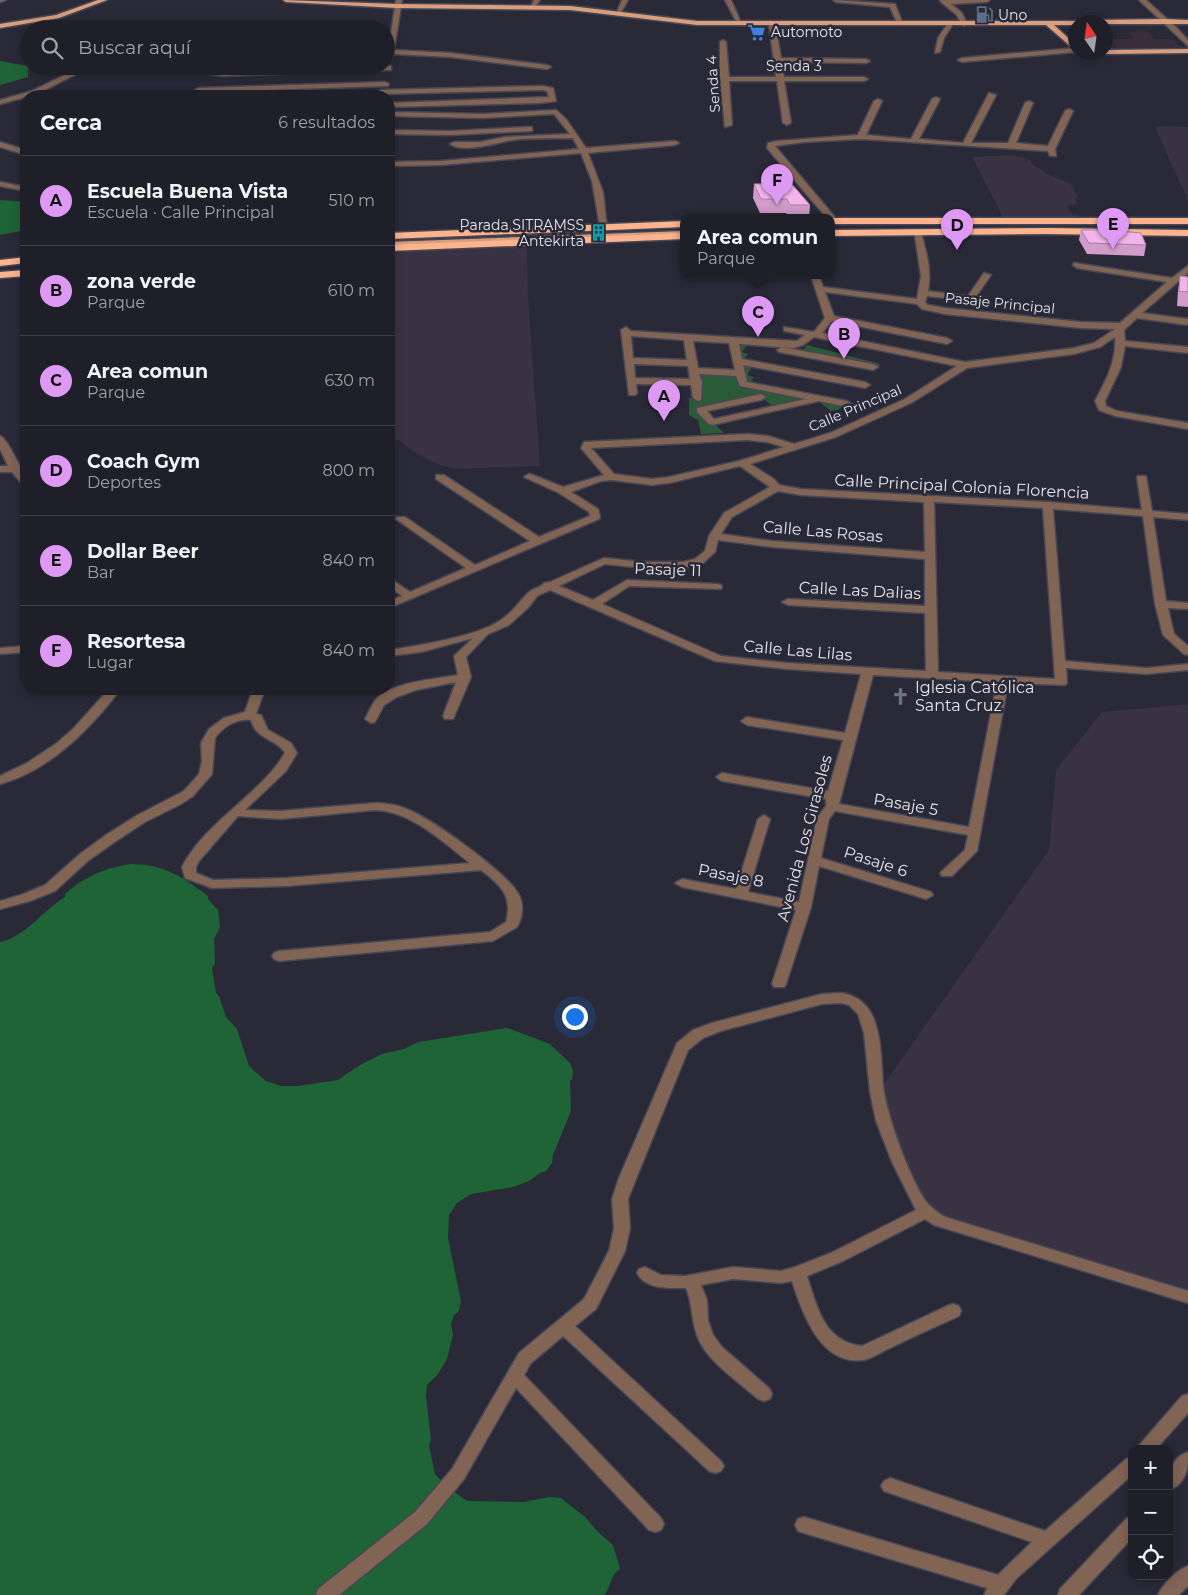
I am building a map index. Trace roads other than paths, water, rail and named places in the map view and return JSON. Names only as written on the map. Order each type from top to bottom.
[{"type":"highway","points":[[835,224],[1188,222]]},
{"type":"highway","points":[[835,224],[917,232],[1188,231]]},
{"type":"highway","points":[[395,237],[680,225]]},
{"type":"highway","points":[[395,246],[680,235]]},
{"type":"highway","points":[[0,264],[20,262]]},
{"type":"highway","points":[[0,274],[20,272]]},
{"type":"main road","points":[[38,20],[57,17],[104,0]]},
{"type":"main road","points":[[286,0],[570,8],[697,22],[740,24],[1068,23]]},
{"type":"main road","points":[[1113,21],[1166,20],[1188,22]]},
{"type":"main road","points":[[0,26],[20,23]]},
{"type":"main road","points":[[1049,24],[1068,42]]},
{"type":"main road","points":[[1113,52],[1188,51]]},
{"type":"main road","points":[[835,224],[1188,231]]},
{"type":"main road","points":[[395,237],[680,225]]},
{"type":"street","points":[[532,7],[537,0]]},
{"type":"street","points":[[618,13],[621,11],[624,0]]},
{"type":"street","points":[[728,0],[740,24]]},
{"type":"street","points":[[836,0],[893,5],[900,24]]},
{"type":"street","points":[[944,1],[987,0]]},
{"type":"street","points":[[1142,0],[1166,20],[1188,44]]},
{"type":"street","points":[[944,1],[960,14],[964,24]]},
{"type":"street","points":[[395,20],[398,3]]},
{"type":"street","points":[[772,24],[787,123]]},
{"type":"street","points":[[937,52],[948,24]]},
{"type":"street","name":"Senda 4","points":[[722,42],[728,125]]},
{"type":"street","points":[[962,60],[1068,51]]},
{"type":"street","points":[[395,52],[451,55],[547,67]]},
{"type":"street","points":[[777,60],[866,61]]},
{"type":"street","points":[[44,90],[73,75]]},
{"type":"street","points":[[196,75],[198,90]]},
{"type":"street","points":[[383,90],[387,75]]},
{"type":"street","name":"Senda 3","points":[[724,79],[864,79]]},
{"type":"street","points":[[260,90],[385,84]]},
{"type":"street","points":[[395,93],[542,88],[550,90],[553,99],[540,102],[395,105]]},
{"type":"street","points":[[966,144],[992,95]]},
{"type":"street","points":[[914,141],[936,99]]},
{"type":"street","points":[[0,102],[20,100]]},
{"type":"street","points":[[861,137],[878,101]]},
{"type":"street","points":[[1011,145],[1029,103]]},
{"type":"street","points":[[824,214],[771,146],[777,143],[805,140],[861,137],[1011,145],[1052,151],[1069,110]]},
{"type":"street","points":[[395,114],[482,116],[558,113],[585,151],[599,192],[600,214],[604,227]]},
{"type":"street","points":[[395,132],[450,133],[529,129]]},
{"type":"street","points":[[454,144],[490,144],[506,139],[574,136]]},
{"type":"street","points":[[395,164],[441,163],[675,143]]},
{"type":"street","points":[[0,144],[20,151]]},
{"type":"street","points":[[0,184],[20,188]]},
{"type":"street","name":"Pasaje Principal","points":[[917,232],[926,279],[924,293],[920,302],[925,307],[945,311],[1121,328]]},
{"type":"street","points":[[1077,265],[1174,281]]},
{"type":"street","name":"Calle Principal","points":[[563,491],[600,478],[611,477],[652,482],[669,480],[742,463],[833,435],[908,401],[965,364],[1023,359],[1074,351],[1096,345],[1121,328],[1188,269]]},
{"type":"street","points":[[924,293],[970,299],[987,275]]},
{"type":"street","points":[[816,279],[830,318]]},
{"type":"street","points":[[820,289],[920,302]]},
{"type":"street","points":[[1135,315],[1188,322]]},
{"type":"street","points":[[632,394],[627,331],[793,345],[814,335],[830,318]]},
{"type":"street","points":[[830,318],[947,341]]},
{"type":"street","points":[[1121,328],[1122,343],[1111,381],[1100,402],[1102,408],[1115,413],[1188,426]]},
{"type":"street","points":[[787,329],[965,364]]},
{"type":"street","points":[[688,337],[697,382],[698,398]]},
{"type":"street","points":[[734,340],[743,384],[848,404]]},
{"type":"street","points":[[734,340],[873,367]]},
{"type":"street","points":[[1122,343],[1188,350]]},
{"type":"street","points":[[630,361],[741,373]]},
{"type":"street","points":[[738,361],[865,385]]},
{"type":"street","points":[[632,381],[697,382]]},
{"type":"street","points":[[761,396],[700,410],[712,422],[819,398]]},
{"type":"street","points":[[611,477],[586,448],[587,444],[746,437],[768,439],[795,447]]},
{"type":"street","points":[[0,439],[20,473]]},
{"type":"street","name":"Calle Principal Colonia Florencia","points":[[742,463],[770,481],[776,488],[801,492],[1048,505],[1188,516]]},
{"type":"street","points":[[0,468],[20,475]]},
{"type":"street","points":[[440,477],[538,541]]},
{"type":"street","points":[[395,602],[595,517],[594,511],[563,491],[529,477]]},
{"type":"street","points":[[1142,478],[1161,604],[1169,635],[1188,652]]},
{"type":"street","points":[[395,652],[421,649],[483,632],[505,623],[524,606],[533,594],[548,585],[604,561],[643,565],[683,565],[699,561],[710,552],[714,536],[728,515],[776,488]]},
{"type":"street","points":[[929,498],[932,675]]},
{"type":"street","points":[[1048,505],[1060,664],[1146,672],[1188,667]]},
{"type":"street","points":[[401,519],[474,569]]},
{"type":"street","name":"Calle Las Rosas","points":[[714,536],[772,544],[930,556]]},
{"type":"street","name":"Pasaje 11","points":[[593,605],[627,583],[717,587]]},
{"type":"street","name":"Calle Las Lilas","points":[[548,585],[719,659],[787,666],[1061,683],[1060,664]]},
{"type":"street","points":[[395,586],[409,596]]},
{"type":"street","name":"Calle Las Dalias","points":[[788,602],[931,610]]},
{"type":"street","points":[[1161,604],[1188,606]]},
{"type":"street","points":[[449,716],[465,677],[465,670],[460,656],[466,648],[482,637],[483,632]]},
{"type":"street","points":[[0,651],[20,649]]},
{"type":"street","name":"Avenida Los Girasoles","points":[[780,984],[804,907],[816,860],[817,842],[823,818],[832,802],[848,737],[868,671]]},
{"type":"street","points":[[395,694],[465,677]]},
{"type":"street","points":[[947,872],[971,851],[1003,680]]},
{"type":"street","points":[[0,780],[27,768],[64,744],[80,730],[108,695]]},
{"type":"street","points":[[250,715],[257,695]]},
{"type":"street","points":[[371,718],[382,700],[392,695]]},
{"type":"street","points":[[0,906],[50,888],[89,854],[123,830],[147,816],[183,800],[202,780],[209,769],[206,743],[212,733],[240,715],[250,715],[257,718],[258,729],[264,735],[276,739],[287,746],[291,753],[282,768],[235,812],[193,859],[189,867],[190,875],[212,884],[287,882],[484,866]]},
{"type":"street","points":[[746,721],[848,737]]},
{"type":"street","name":"Pasaje 5","points":[[722,777],[974,832]]},
{"type":"street","points":[[235,812],[254,816],[293,814],[332,808],[375,806],[393,808],[413,817],[484,866],[512,892],[516,907],[512,924],[493,936],[279,956]]},
{"type":"street","points":[[741,894],[764,818]]},
{"type":"street","name":"Pasaje 6","points":[[816,860],[926,895]]},
{"type":"street","name":"Pasaje 8","points":[[682,883],[804,907]]},
{"type":"street","points":[[325,1595],[421,1518],[458,1474],[525,1358],[565,1327],[590,1304],[616,1251],[622,1228],[620,1200],[682,1047],[698,1034],[717,1027],[822,999],[837,997],[849,999],[857,1003],[870,1023],[878,1094],[883,1120],[918,1202],[926,1212],[940,1221],[1188,1297]]},
{"type":"street","points":[[645,1273],[658,1281],[691,1280],[733,1273],[781,1277],[798,1273],[837,1257],[926,1212]]},
{"type":"street","points":[[798,1273],[815,1322],[826,1337],[839,1349],[849,1354],[863,1353],[953,1311]]},
{"type":"street","points":[[691,1280],[698,1300],[700,1320],[706,1338],[716,1352],[764,1394]]},
{"type":"street","points":[[565,1327],[715,1466]]},
{"type":"street","points":[[515,1376],[655,1524]]},
{"type":"street","points":[[1149,1445],[1188,1401]]},
{"type":"street","points":[[1173,1477],[1188,1459]]},
{"type":"street","points":[[804,1525],[998,1589],[1010,1573],[1128,1468]]},
{"type":"street","points":[[890,1486],[1048,1540]]},
{"type":"street","points":[[1067,1595],[1128,1529]]},
{"type":"street","points":[[1167,1595],[1188,1574]]},
{"type":"place","name":"Uno","points":[[984,15]]},
{"type":"place","name":"Automoto","points":[[757,32]]},
{"type":"place","name":"Resortesa","points":[[777,205]]},
{"type":"place","name":"Parada SITRAMSS Antekirta","points":[[598,233]]},
{"type":"place","name":"Dollar Beer","points":[[1113,249]]},
{"type":"place","name":"Coach Gym","points":[[957,250]]},
{"type":"place","name":"Area comun","points":[[758,337]]},
{"type":"place","name":"zona verde","points":[[844,359]]},
{"type":"place","name":"Escuela Buena Vista","points":[[664,421]]},
{"type":"place","name":"Iglesia Católica Santa Cruz","points":[[901,696]]}]
